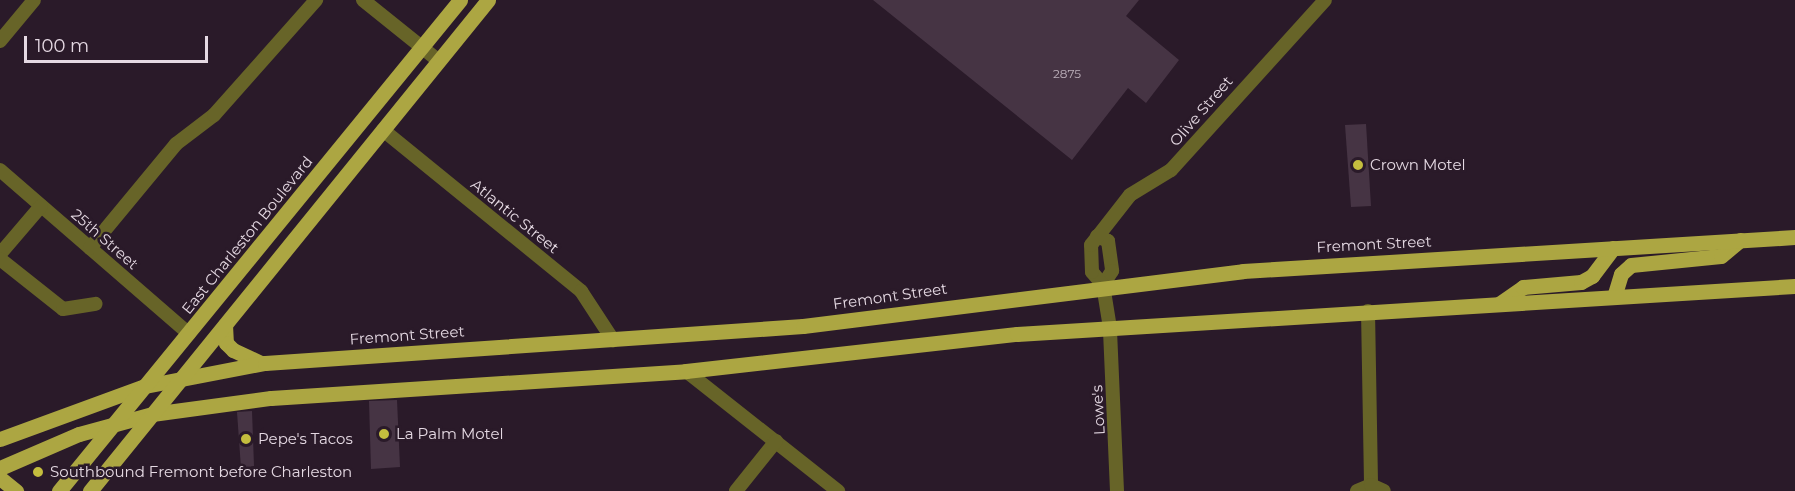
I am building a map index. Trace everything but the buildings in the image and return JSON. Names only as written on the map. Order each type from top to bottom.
[{"type":"main road","name":"East Charleston Boulevard","points":[[59,491],[460,0]]},
{"type":"main road","points":[[90,491],[488,0]]},
{"type":"main road","name":"Fremont Street","points":[[0,439],[145,386],[184,375],[265,363],[803,326],[1103,285],[1254,270],[1795,237]]},
{"type":"main road","points":[[1614,297],[1621,274],[1631,265],[1721,256],[1740,240]]},
{"type":"main road","points":[[1499,304],[1523,286],[1581,282],[1592,276],[1613,248]]},
{"type":"main road","points":[[0,468],[112,425],[152,414],[297,396],[686,371],[1110,328],[1795,286]]},
{"type":"main road","points":[[225,325],[226,342],[233,350],[265,363]]},
{"type":"main road","points":[[0,478],[16,491]]},
{"type":"street","points":[[0,41],[34,0]]},
{"type":"street","points":[[90,248],[176,144],[214,115],[316,0]]},
{"type":"street","points":[[363,0],[439,61]]},
{"type":"street","name":"Olive Street","points":[[1110,328],[1103,285],[1092,272],[1091,245],[1130,195],[1172,170],[1325,0]]},
{"type":"street","name":"Atlantic Street","points":[[383,130],[581,291],[613,340]]},
{"type":"street","name":"25th Street","points":[[0,170],[189,334]]},
{"type":"street","points":[[0,254],[41,206]]},
{"type":"street","name":"Olive Street","points":[[1097,236],[1108,240],[1112,271],[1103,285]]},
{"type":"street","points":[[0,259],[63,309],[96,304]]},
{"type":"street","points":[[1357,491],[1378,488],[1368,312]]},
{"type":"street","name":"Lowe's","points":[[1110,328],[1117,491]]},
{"type":"street","points":[[686,371],[838,491]]},
{"type":"street","points":[[736,491],[776,441]]},
{"type":"place","name":"Crown Motel","points":[[1358,165]]},
{"type":"place","name":"La Palm Motel","points":[[384,434]]},
{"type":"place","name":"Pepe's Tacos","points":[[246,439]]},
{"type":"place","name":"Southbound Fremont before Charleston","points":[[38,472]]}]
